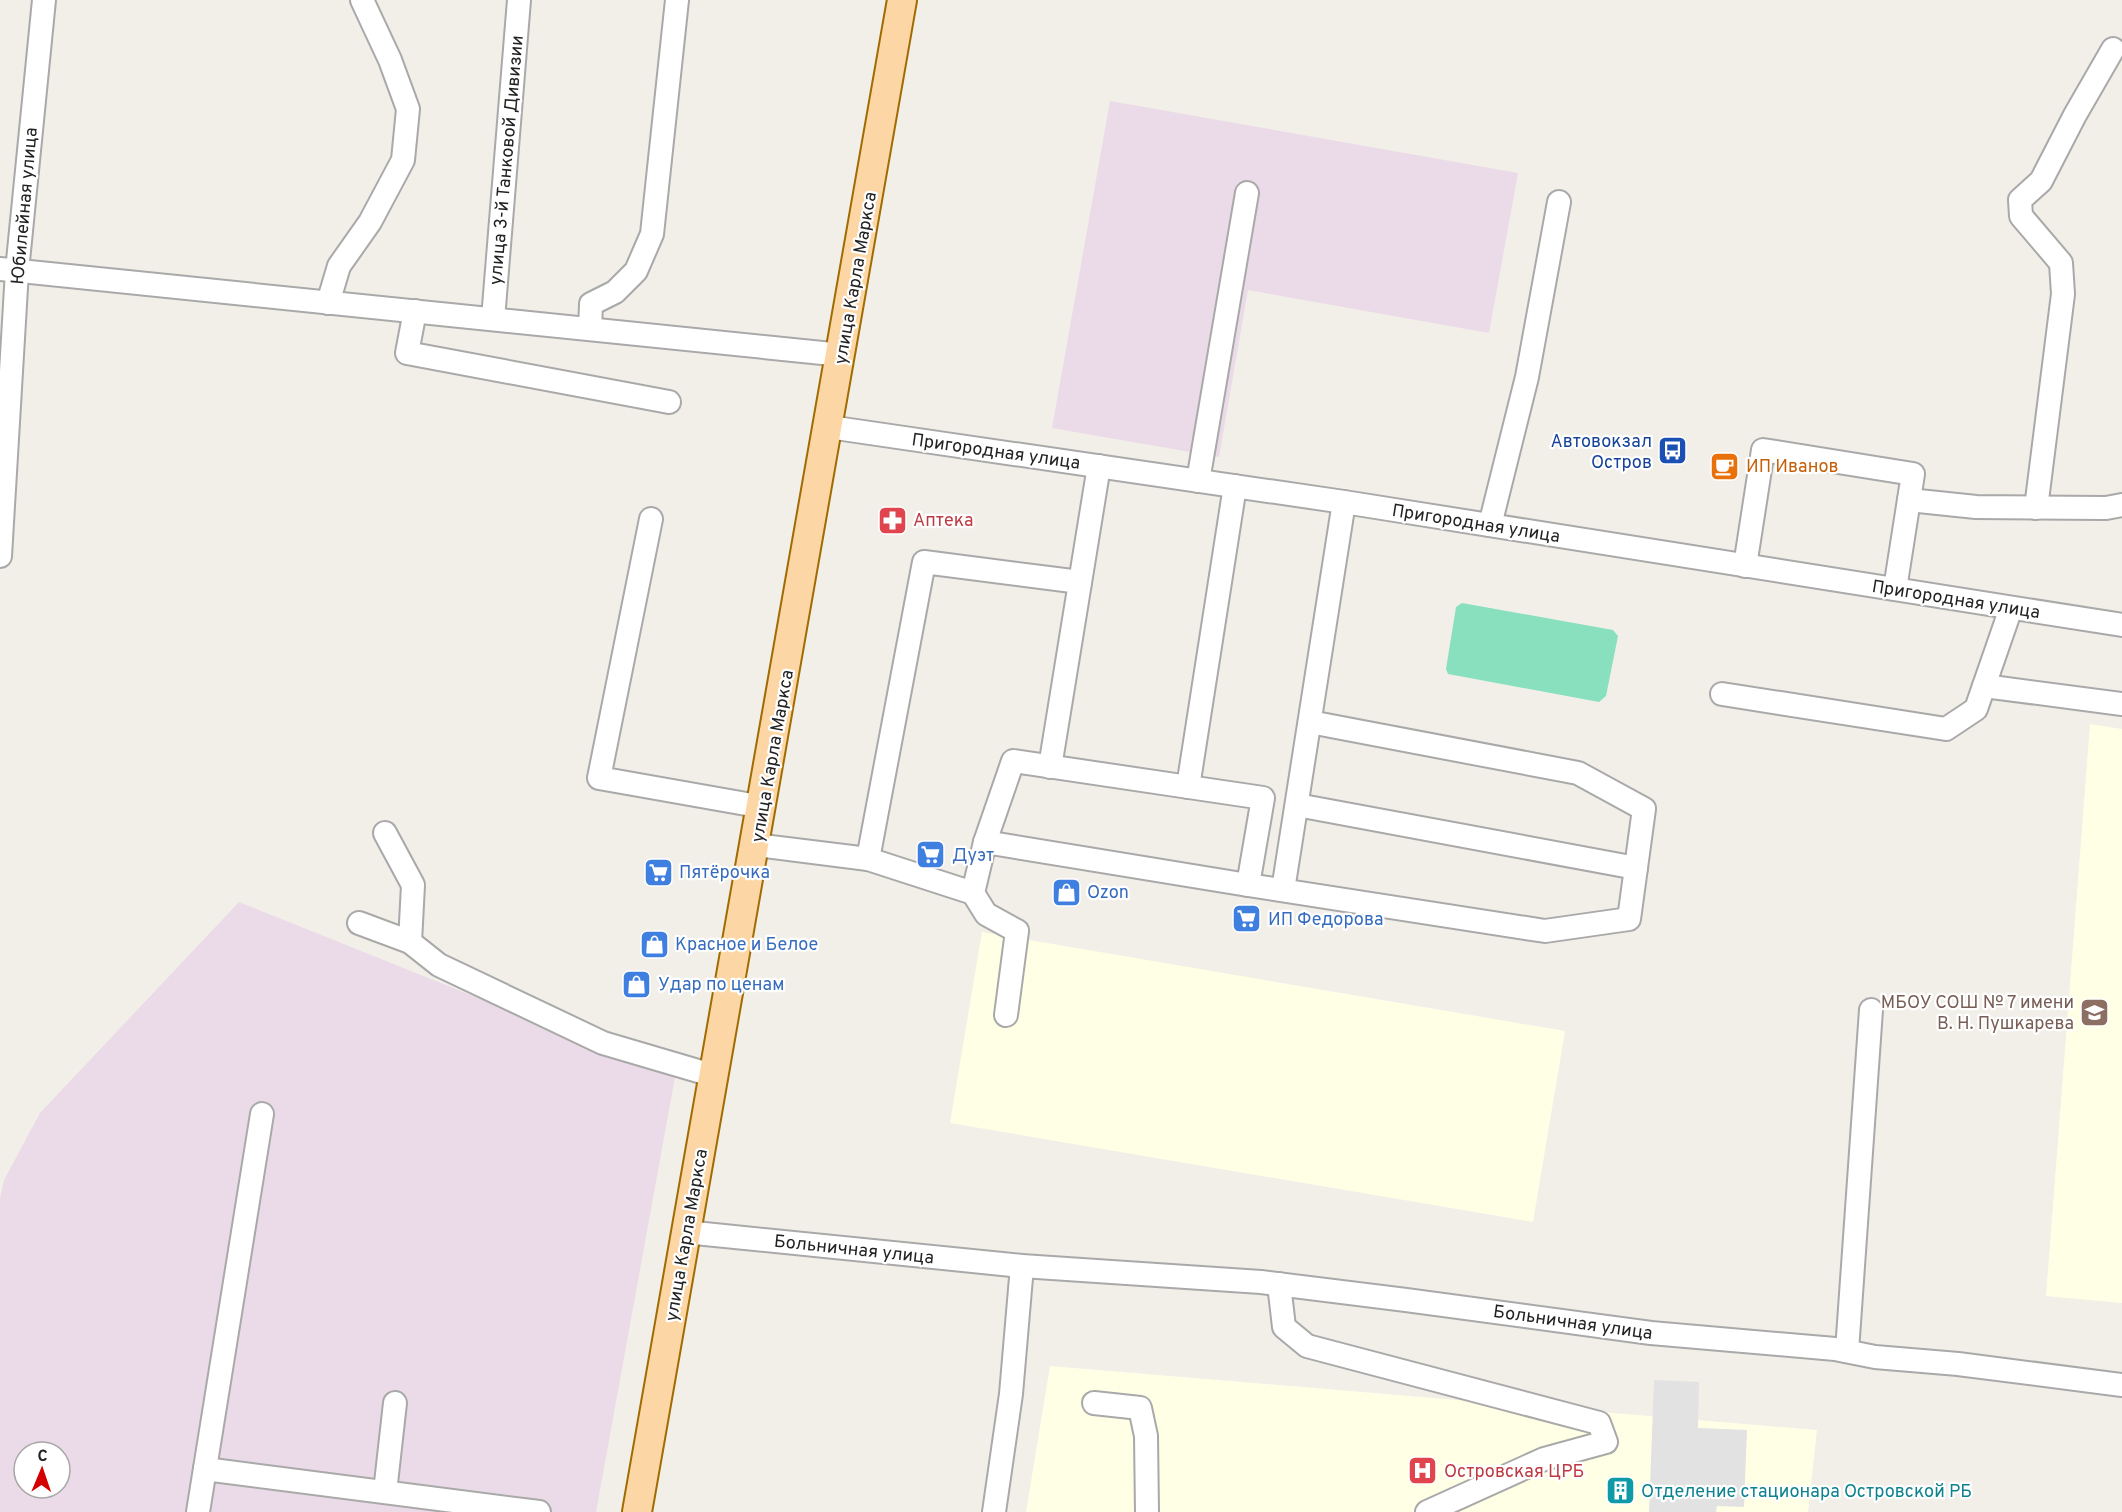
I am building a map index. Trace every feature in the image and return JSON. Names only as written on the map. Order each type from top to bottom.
[{"type":"main road","name":"улица Карла Маркса","points":[[637,1512],[830,427],[902,0]]},
{"type":"street","name":"Юбилейная улица","points":[[0,556],[9,270],[44,0]]},
{"type":"street","points":[[328,303],[339,266],[370,222],[403,160],[408,109],[390,60],[362,0]]},
{"type":"street","name":"улица 3-й Танковой Дивизии","points":[[493,320],[519,0]]},
{"type":"street","points":[[590,329],[591,304],[615,292],[636,271],[652,234],[677,0]]},
{"type":"street","points":[[2036,508],[2063,294],[2061,263],[2020,216],[2020,200],[2041,181],[2113,49]]},
{"type":"street","points":[[1197,481],[1247,193]]},
{"type":"street","points":[[1490,525],[1527,377],[1559,202]]},
{"type":"street","points":[[9,270],[842,355]]},
{"type":"street","points":[[415,311],[407,352],[669,402]]},
{"type":"street","name":"Пригородная улица","points":[[830,427],[1344,502],[2122,625]]},
{"type":"street","points":[[1745,566],[1763,450],[1913,474],[1895,589]]},
{"type":"street","points":[[1050,767],[1099,466]]},
{"type":"street","points":[[1188,788],[1235,486]]},
{"type":"street","points":[[1909,500],[1976,507],[2106,508],[2122,505]]},
{"type":"street","points":[[1283,890],[1344,502]]},
{"type":"street","points":[[651,519],[599,778],[763,807]]},
{"type":"street","points":[[868,859],[924,562],[1080,582]]},
{"type":"street","points":[[1722,694],[1946,729],[1976,709],[2011,608]]},
{"type":"street","points":[[1984,686],[2122,704]]},
{"type":"street","points":[[985,842],[1545,931],[1629,919],[1644,809],[1578,773],[1310,722]]},
{"type":"street","points":[[972,893],[985,842],[1013,761],[1263,798],[1248,885]]},
{"type":"street","points":[[1297,805],[1636,868]]},
{"type":"street","points":[[386,833],[413,885],[410,942]]},
{"type":"street","points":[[756,844],[868,859],[972,893],[986,914],[1017,931],[1006,1015]]},
{"type":"street","points":[[359,923],[410,942],[439,965],[603,1043],[715,1076]]},
{"type":"street","points":[[1847,1351],[1871,1010]]},
{"type":"street","points":[[198,1512],[262,1114]]},
{"type":"street","name":"Больничная улица","points":[[686,1232],[1022,1266],[1279,1284],[1651,1333],[1847,1351],[1875,1357],[1958,1364],[2122,1385]]},
{"type":"street","points":[[994,1512],[1011,1394],[1022,1266]]},
{"type":"street","points":[[1279,1284],[1284,1327],[1307,1346],[1599,1423],[1606,1442],[1544,1459],[1437,1510]]},
{"type":"street","points":[[385,1492],[395,1403]]},
{"type":"street","points":[[1094,1403],[1140,1408],[1146,1436],[1147,1512],[1155,1512]]},
{"type":"street","points":[[204,1469],[539,1512]]},
{"type":"shaded area","points":[[1110,101],[1518,173],[1489,333],[1248,290],[1219,457],[1052,428]]},
{"type":"shaded area","name":"МБОУ СОШ № 7 имени В. Н. Пушкарева","points":[[2090,724],[2122,729],[2122,1303],[2046,1296]]},
{"type":"shaded area","points":[[239,902],[675,1077],[596,1512],[0,1512],[0,1199],[4,1180],[40,1113]]},
{"type":"shaded area","points":[[982,932],[1565,1031],[1533,1222],[950,1123]]},
{"type":"shaded area","name":"Островская ЦРБ","points":[[1050,1366],[1817,1430],[1808,1512],[1026,1512]]},
{"type":"shaded area","points":[[1654,1380],[1699,1382],[1698,1428],[1747,1430],[1744,1507],[1717,1506],[1716,1512],[1649,1512]]},
{"type":"green space","points":[[1462,603],[1613,630],[1618,636],[1606,696],[1599,702],[1448,674],[1446,669],[1456,607]]},
{"type":"place","name":"Автовокзал Остров","points":[[1673,451]]},
{"type":"place","name":"ИП Иванов","points":[[1725,466]]},
{"type":"place","name":"Аптека","points":[[892,520]]},
{"type":"place","name":"Дуэт","points":[[931,855]]},
{"type":"place","name":"Пятёрочка","points":[[658,872]]},
{"type":"place","name":"Ozon","points":[[1066,892]]},
{"type":"place","name":"ИП Федорова","points":[[1247,919]]},
{"type":"place","name":"Красное и Белое","points":[[654,944]]},
{"type":"place","name":"Удар по ценам","points":[[637,984]]},
{"type":"place","name":"МБОУ СОШ № 7 имени В. Н. Пушкарева","points":[[2095,1012]]},
{"type":"place","name":"Островская ЦРБ","points":[[1423,1471]]},
{"type":"place","name":"Отделение стационара Островской РБ","points":[[1620,1491]]}]
